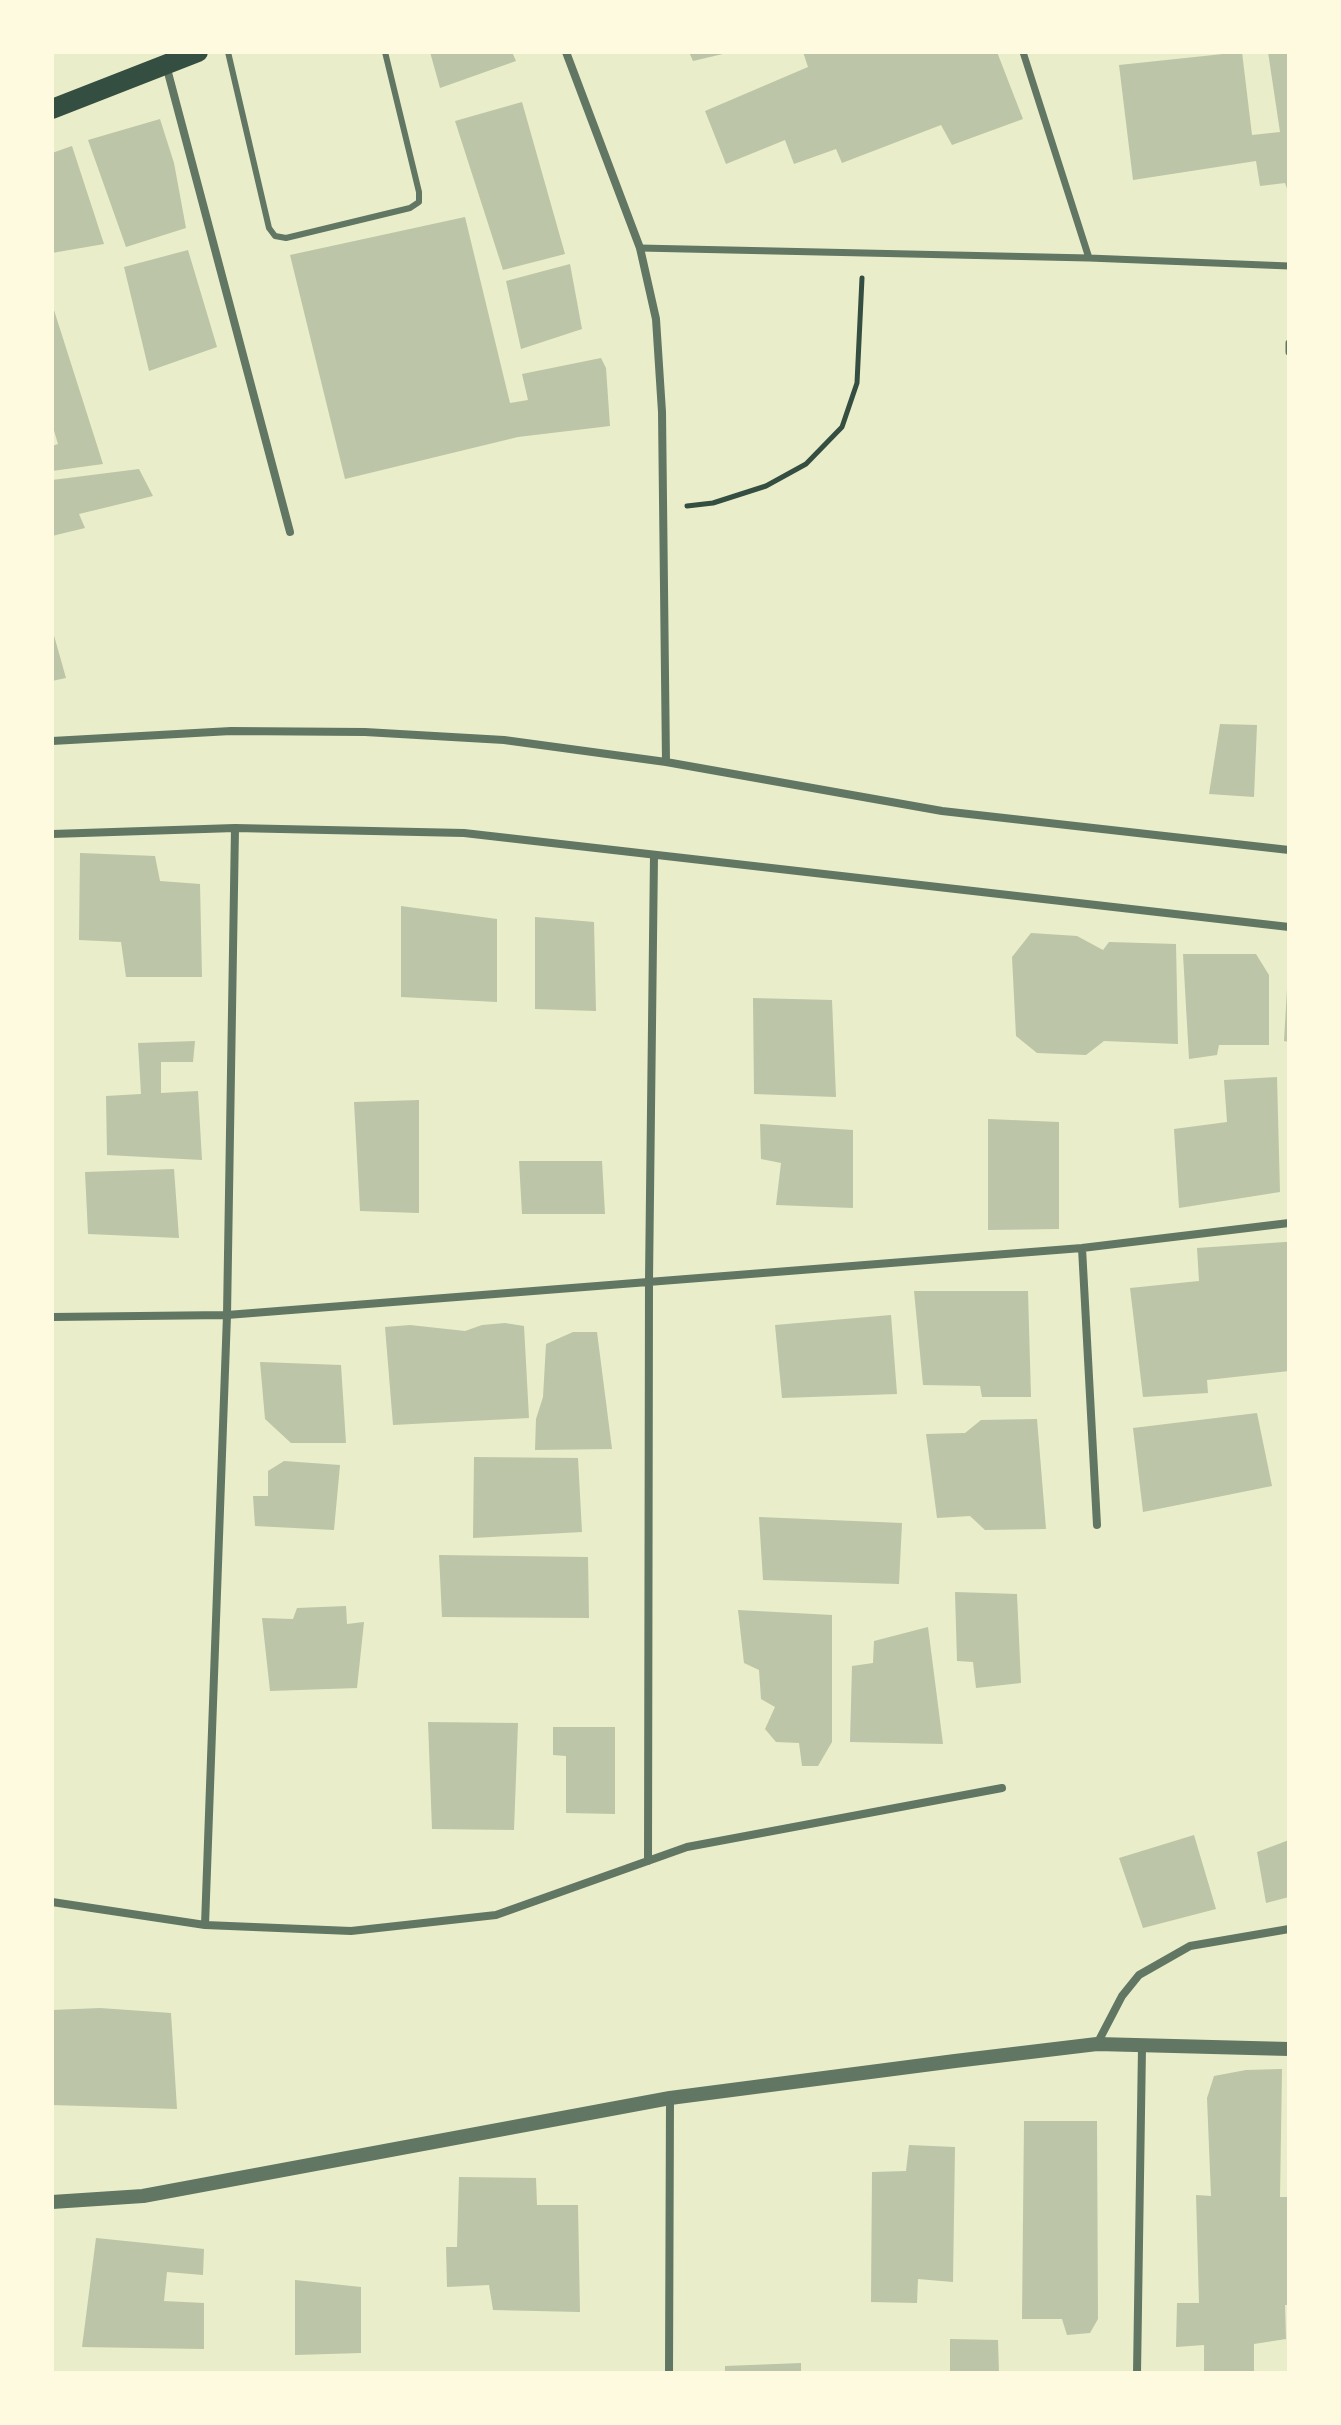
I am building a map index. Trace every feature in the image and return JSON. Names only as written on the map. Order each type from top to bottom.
[{"type":"main road","points":[[52,109],[198,52]]},
{"type":"street","points":[[566,52],[640,248],[656,319],[662,412],[666,762]]},
{"type":"street","points":[[1023,52],[1089,258]]},
{"type":"street","points":[[166,64],[290,532]]},
{"type":"street","points":[[640,248],[1089,258],[1289,266]]},
{"type":"street","points":[[1289,343],[1289,352]]},
{"type":"street","points":[[52,741],[231,731],[365,732],[504,740],[666,762],[942,811],[1289,850]]},
{"type":"street","points":[[52,834],[235,828],[464,833],[1289,927]]},
{"type":"street","points":[[205,1925],[227,1315],[235,828]]},
{"type":"street","points":[[648,1861],[649,1280],[654,855]]},
{"type":"street","points":[[52,1317],[227,1315],[1082,1248],[1289,1223]]},
{"type":"street","points":[[1082,1248],[1097,1525]]},
{"type":"street","points":[[52,1902],[205,1925],[351,1931],[496,1915],[687,1847],[1002,1788]]},
{"type":"street","points":[[1097,2044],[1122,1996],[1139,1975],[1190,1946],[1289,1929]]},
{"type":"street","points":[[52,2202],[143,2196],[670,2098],[1097,2044],[1289,2049]]},
{"type":"street","points":[[1137,2373],[1142,2047]]},
{"type":"street","points":[[669,2373],[670,2098]]},
{"type":"lane","points":[[228,52],[269,228],[275,236],[286,238],[410,208],[419,202],[385,52]]},
{"type":"path","points":[[662,509],[713,503],[766,486],[806,464],[842,427],[857,383],[862,253]]},
{"type":"building","points":[[430,52],[512,52],[516,61],[440,88]]},
{"type":"building","points":[[689,52],[727,52],[727,53],[693,61]]},
{"type":"building","points":[[803,52],[997,52],[1023,119],[952,145],[941,125],[842,163],[836,149],[794,164],[785,140],[726,164],[705,111],[808,67]]},
{"type":"building","points":[[1242,52],[1252,135],[1280,132],[1268,52],[1289,52],[1289,194],[1285,183],[1260,186],[1256,161],[1133,180],[1119,65]]},
{"type":"building","points":[[522,102],[565,254],[503,270],[455,121]]},
{"type":"building","points":[[160,119],[174,163],[186,228],[126,247],[88,140]]},
{"type":"building","points":[[72,146],[104,244],[52,253],[52,153]]},
{"type":"building","points":[[465,217],[510,403],[528,400],[522,374],[601,358],[606,368],[610,426],[518,437],[345,479],[290,255]]},
{"type":"building","points":[[188,250],[217,347],[149,371],[124,267]]},
{"type":"building","points":[[570,264],[582,329],[521,349],[506,281]]},
{"type":"building","points":[[53,307],[103,464],[52,471],[52,446],[58,444],[52,424]]},
{"type":"building","points":[[139,469],[153,496],[79,514],[85,528],[52,536],[52,480]]},
{"type":"building","points":[[52,633],[66,678],[52,681]]},
{"type":"building","points":[[1220,724],[1257,725],[1254,797],[1209,794]]},
{"type":"building","points":[[80,853],[155,856],[160,881],[200,884],[202,977],[126,977],[121,942],[79,940]]},
{"type":"building","points":[[401,906],[497,919],[497,1002],[401,997]]},
{"type":"building","points":[[535,917],[594,922],[596,1011],[535,1009]]},
{"type":"building","points":[[1031,933],[1077,936],[1103,950],[1109,942],[1176,944],[1178,1044],[1104,1041],[1086,1055],[1037,1053],[1016,1036],[1012,957]]},
{"type":"building","points":[[1183,954],[1256,954],[1269,975],[1269,1045],[1219,1045],[1217,1055],[1189,1059]]},
{"type":"building","points":[[1289,990],[1289,1042],[1284,1041]]},
{"type":"building","points":[[753,998],[832,1000],[836,1097],[754,1094]]},
{"type":"building","points":[[195,1041],[193,1062],[161,1062],[161,1093],[198,1091],[202,1160],[107,1155],[106,1096],[141,1094],[138,1043]]},
{"type":"building","points":[[1277,1077],[1280,1192],[1179,1208],[1174,1129],[1227,1122],[1224,1080]]},
{"type":"building","points":[[419,1100],[419,1213],[360,1211],[354,1102]]},
{"type":"building","points":[[988,1119],[1059,1122],[1059,1229],[988,1230]]},
{"type":"building","points":[[760,1124],[853,1130],[853,1208],[776,1205],[781,1163],[761,1159]]},
{"type":"building","points":[[519,1161],[602,1161],[605,1214],[522,1214]]},
{"type":"building","points":[[174,1169],[179,1238],[88,1234],[85,1172]]},
{"type":"building","points":[[1289,1242],[1289,1371],[1207,1380],[1208,1393],[1143,1397],[1130,1288],[1199,1281],[1197,1248]]},
{"type":"building","points":[[914,1291],[1028,1291],[1031,1397],[982,1397],[980,1386],[923,1385]]},
{"type":"building","points":[[891,1315],[897,1394],[782,1398],[775,1325]]},
{"type":"building","points":[[505,1323],[524,1326],[529,1418],[393,1425],[385,1327],[410,1325],[465,1331],[482,1325]]},
{"type":"building","points":[[573,1332],[597,1332],[612,1449],[535,1450],[536,1419],[543,1397],[546,1344]]},
{"type":"building","points":[[260,1362],[341,1365],[346,1443],[291,1443],[265,1419]]},
{"type":"building","points":[[1257,1413],[1272,1486],[1143,1512],[1133,1428]]},
{"type":"building","points":[[1037,1419],[1046,1529],[985,1530],[970,1516],[937,1518],[926,1434],[965,1433],[981,1420]]},
{"type":"building","points":[[474,1457],[578,1458],[582,1532],[473,1538]]},
{"type":"building","points":[[284,1461],[340,1465],[334,1530],[255,1526],[253,1496],[268,1496],[268,1471]]},
{"type":"building","points":[[759,1517],[902,1523],[899,1584],[763,1580]]},
{"type":"building","points":[[439,1555],[588,1557],[589,1618],[442,1617]]},
{"type":"building","points":[[955,1592],[1017,1594],[1021,1683],[976,1688],[973,1662],[957,1661]]},
{"type":"building","points":[[346,1606],[347,1624],[364,1622],[357,1688],[270,1691],[262,1618],[293,1619],[297,1608]]},
{"type":"building","points":[[738,1610],[832,1615],[832,1742],[818,1766],[802,1766],[799,1743],[776,1742],[765,1729],[775,1707],[761,1699],[759,1670],[744,1663]]},
{"type":"building","points":[[928,1627],[943,1744],[850,1742],[852,1666],[873,1663],[874,1641]]},
{"type":"building","points":[[428,1722],[518,1723],[514,1830],[432,1829]]},
{"type":"building","points":[[553,1727],[615,1727],[615,1814],[566,1813],[566,1756],[553,1755]]},
{"type":"building","points":[[1194,1835],[1216,1909],[1143,1928],[1119,1858]]},
{"type":"building","points":[[1289,1840],[1289,1897],[1266,1903],[1257,1852]]},
{"type":"building","points":[[100,2008],[171,2013],[177,2109],[52,2105],[52,2010]]},
{"type":"building","points":[[1282,2069],[1280,2197],[1289,2197],[1286,2339],[1254,2344],[1254,2373],[1204,2373],[1204,2345],[1176,2347],[1177,2303],[1199,2303],[1196,2195],[1211,2196],[1207,2098],[1214,2076],[1246,2070]]},
{"type":"building","points":[[1024,2121],[1097,2121],[1098,2319],[1090,2333],[1067,2335],[1062,2319],[1022,2319]]},
{"type":"building","points":[[909,2145],[955,2147],[953,2282],[918,2279],[917,2303],[871,2302],[872,2172],[906,2171]]},
{"type":"building","points":[[459,2177],[536,2178],[537,2205],[578,2205],[580,2312],[493,2310],[489,2285],[447,2287],[446,2247],[457,2247]]},
{"type":"building","points":[[96,2238],[204,2249],[203,2275],[167,2272],[164,2301],[204,2303],[204,2349],[82,2347]]},
{"type":"building","points":[[295,2280],[361,2287],[361,2353],[295,2355]]},
{"type":"building","points":[[950,2339],[998,2340],[999,2373],[950,2373]]},
{"type":"building","points":[[801,2363],[801,2373],[725,2373],[725,2366]]}]
